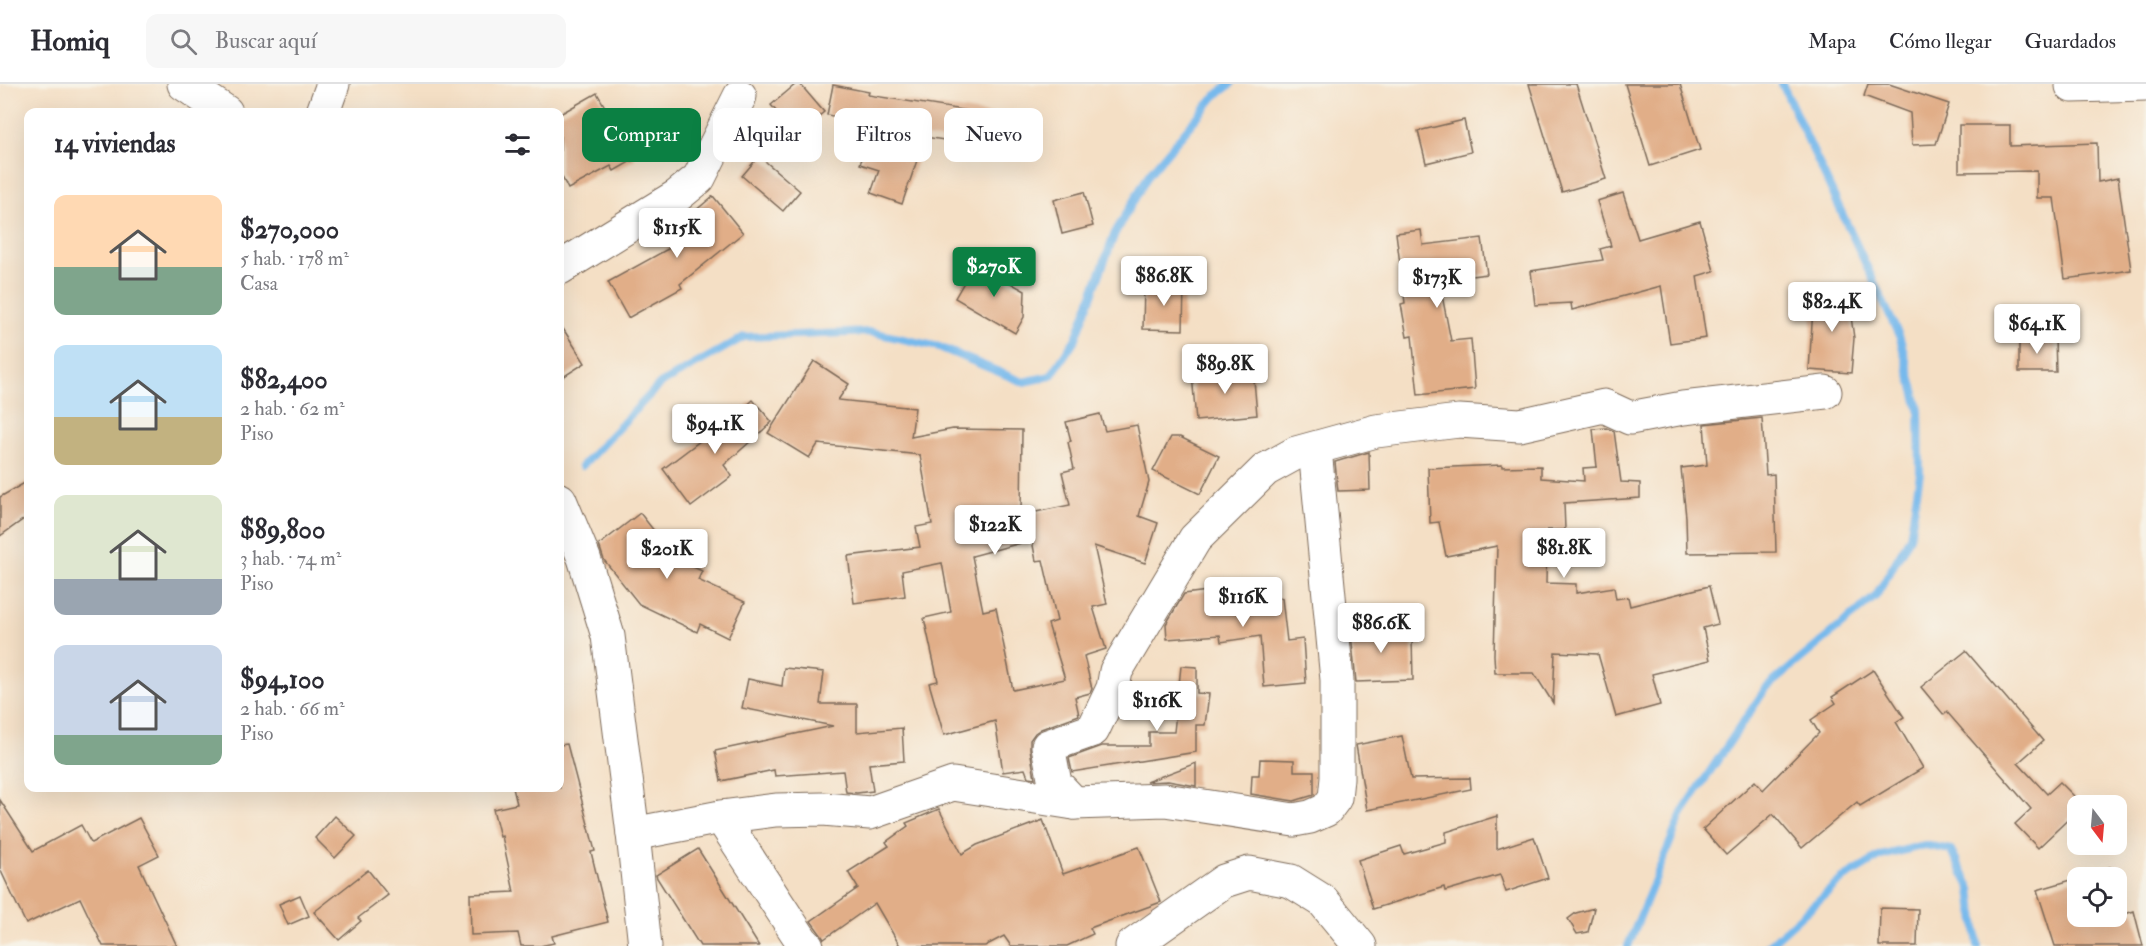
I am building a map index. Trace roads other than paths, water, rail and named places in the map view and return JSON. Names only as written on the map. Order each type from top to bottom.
[{"type":"street","points":[[184,84],[220,108]]},
{"type":"street","points":[[324,108],[333,84]]},
{"type":"street","points":[[2072,86],[2146,84]]},
{"type":"street","points":[[564,266],[677,196],[699,178],[740,96]]},
{"type":"street","points":[[1074,803],[1055,783],[1048,746],[1093,730],[1113,688],[1116,671],[1194,539],[1265,470],[1296,453],[1376,431],[1459,421],[1520,425],[1604,406],[1630,418],[1683,408],[1825,392]]},
{"type":"street","points":[[633,834],[720,817],[788,809],[870,813],[953,784],[1074,803],[1164,800],[1294,820],[1310,817],[1326,810],[1335,798],[1337,778],[1337,680],[1315,449]]},
{"type":"street","points":[[564,510],[584,558],[608,636],[645,946]]},
{"type":"street","points":[[720,817],[807,946]]},
{"type":"street","points":[[1132,946],[1224,880],[1249,873],[1291,881],[1323,901],[1360,946]]},
{"type":"waterway","points":[[582,466],[660,384],[744,337],[871,332],[939,347],[1023,382],[1051,376],[1076,338],[1115,233],[1149,174],[1215,96],[1231,84]]},
{"type":"waterway","points":[[1628,946],[1682,813],[1766,688],[1876,596],[1910,537],[1920,473],[1919,409],[1900,338],[1782,84]]},
{"type":"waterway","points":[[1768,946],[1841,880],[1881,856],[1925,845],[1951,850],[1971,889],[1978,946]]}]
